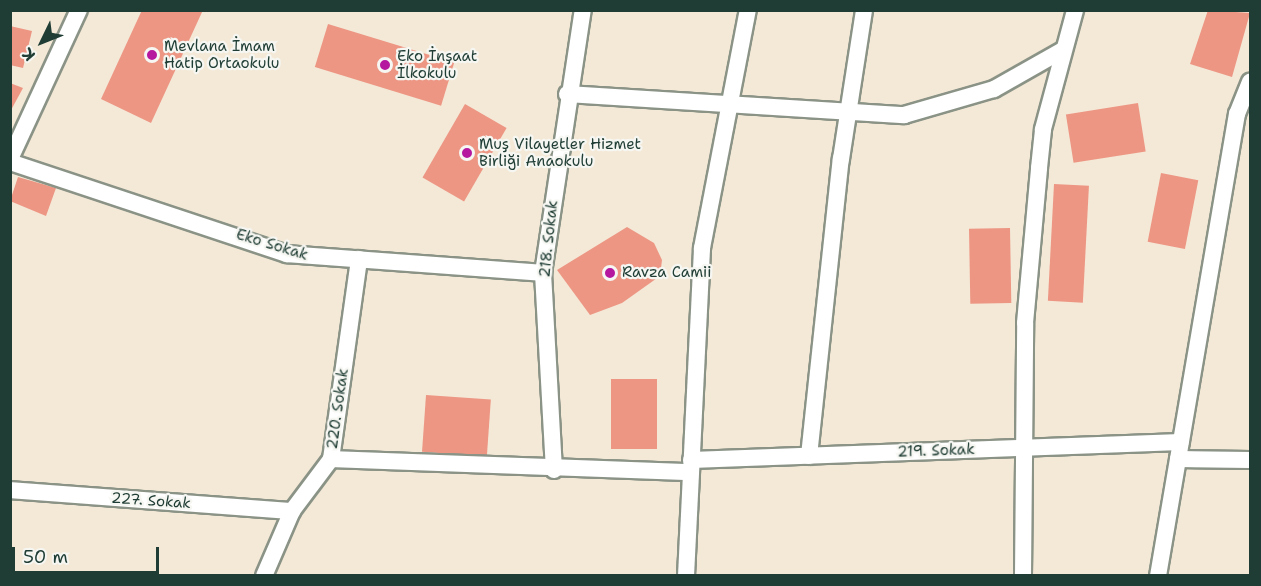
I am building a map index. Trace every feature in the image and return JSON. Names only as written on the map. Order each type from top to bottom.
[{"type":"street","points":[[10,161],[80,10]]},
{"type":"street","name":"218. Sokak","points":[[554,470],[543,273],[567,94],[583,10]]},
{"type":"street","points":[[686,576],[702,248],[727,102],[748,10]]},
{"type":"street","points":[[809,456],[848,111],[864,10]]},
{"type":"street","points":[[1023,576],[1021,448],[1042,129],[1076,10]]},
{"type":"street","points":[[567,94],[727,102],[904,116],[969,98],[1063,50]]},
{"type":"street","points":[[1158,576],[1238,114],[1251,82]]},
{"type":"street","name":"Eko Sokak","points":[[10,161],[287,254],[543,273]]},
{"type":"street","name":"220. Sokak","points":[[264,576],[292,512],[332,459],[359,259]]},
{"type":"street","name":"219. Sokak","points":[[332,459],[554,470],[691,466],[809,456],[1181,442]]},
{"type":"street","points":[[1178,459],[1251,460]]},
{"type":"street","name":"227. Sokak","points":[[10,490],[292,512]]},
{"type":"building","name":"Mevlana İmam Hatip Ortaokulu","points":[[142,10],[203,10],[151,123],[101,99]]},
{"type":"building","points":[[1208,10],[1250,13],[1232,77],[1190,64]]},
{"type":"building","name":"Eko İnşaat İlkokulu","points":[[328,24],[454,63],[441,106],[315,67]]},
{"type":"building","points":[[10,26],[32,31],[23,68],[10,65]]},
{"type":"building","points":[[10,83],[23,88],[10,112]]},
{"type":"building","points":[[1138,103],[1146,151],[1074,163],[1066,114]]},
{"type":"building","name":"Muş Vilayetler Hizmet Birliği Anaokulu","points":[[465,104],[507,128],[464,202],[422,178]]},
{"type":"building","points":[[1161,173],[1198,180],[1185,249],[1148,242]]},
{"type":"building","points":[[18,177],[56,188],[46,216],[10,201]]},
{"type":"building","points":[[1054,184],[1089,186],[1083,303],[1048,301]]},
{"type":"building","name":"Ravza Camii","points":[[627,227],[654,243],[662,260],[660,276],[622,303],[590,315],[557,270]]},
{"type":"building","points":[[1010,228],[1011,303],[970,304],[969,229]]},
{"type":"building","points":[[611,379],[657,379],[657,449],[611,449]]},
{"type":"building","points":[[426,395],[491,400],[487,456],[422,452]]},
{"type":"place","name":"Mevlana İmam Hatip Ortaokulu","points":[[152,55]]},
{"type":"place","name":"Eko İnşaat İlkokulu","points":[[385,65]]},
{"type":"place","name":"Muş Vilayetler Hizmet Birliği Anaokulu","points":[[467,153]]},
{"type":"place","name":"Ravza Camii","points":[[610,273]]}]
